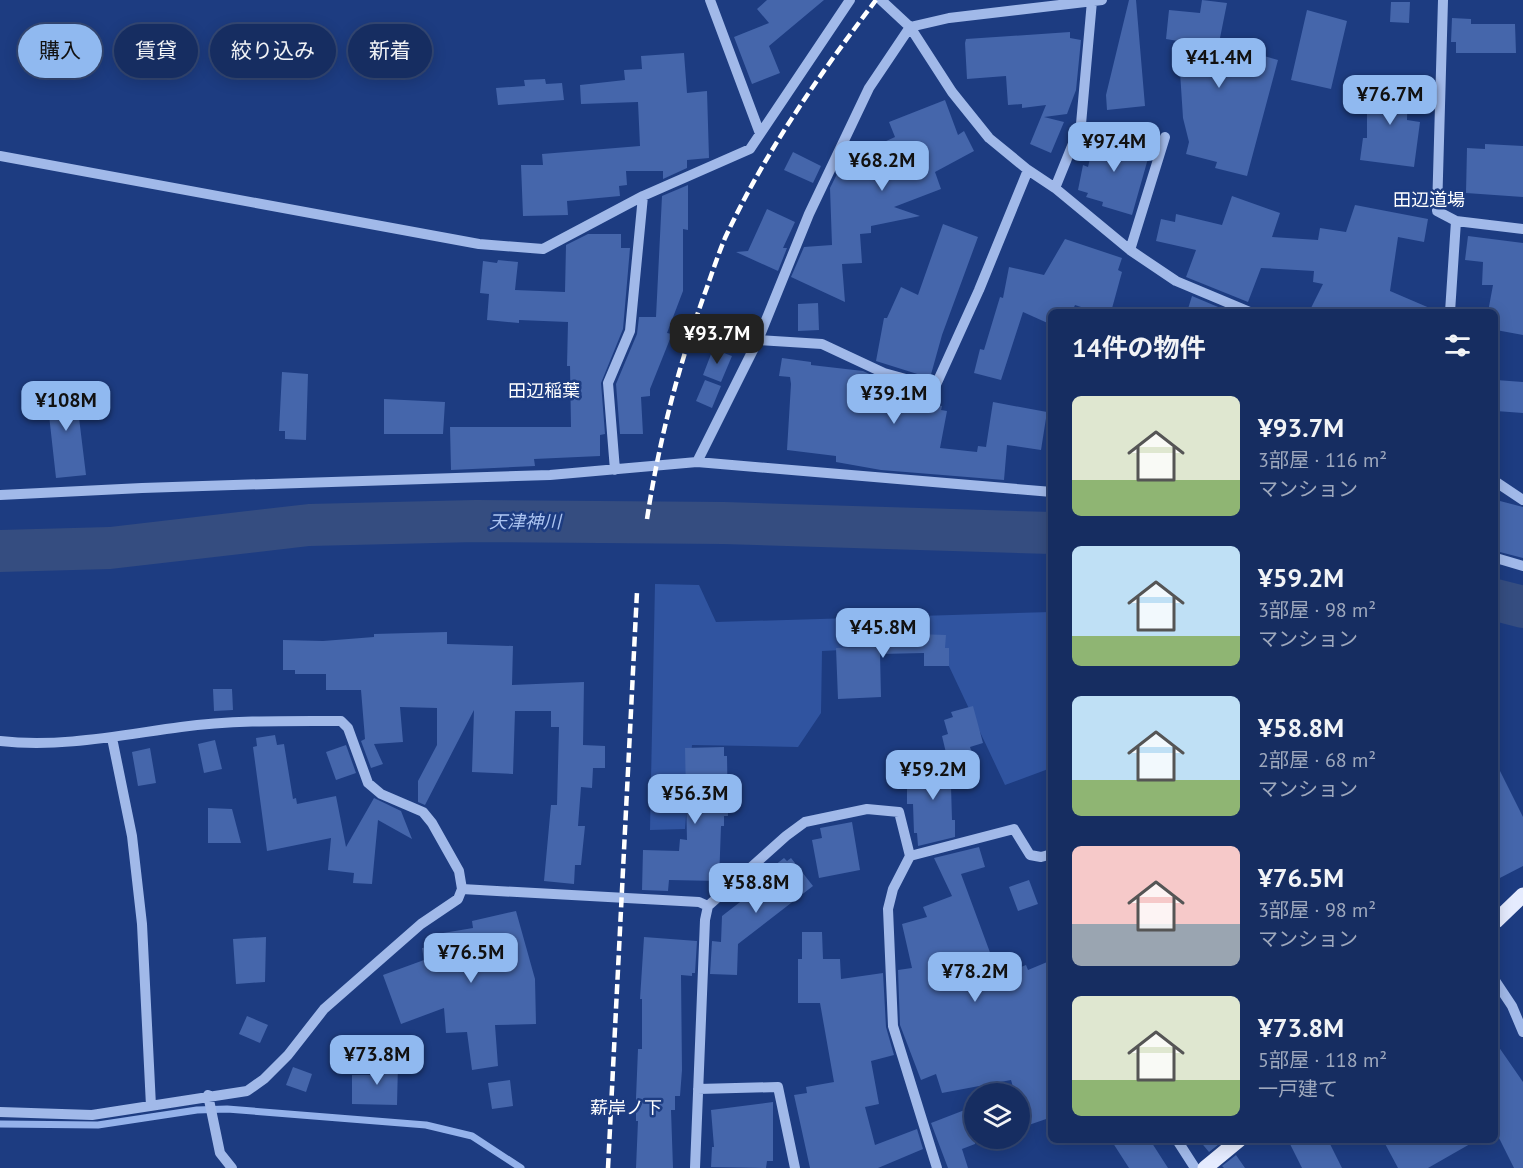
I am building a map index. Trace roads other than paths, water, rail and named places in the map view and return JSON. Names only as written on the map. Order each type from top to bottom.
[{"type":"main road","points":[[1498,919],[1523,895]]},
{"type":"main road","points":[[1204,1168],[1235,1143]]},
{"type":"street","points":[[710,0],[759,131]]},
{"type":"street","points":[[0,156],[468,242],[543,249],[643,196],[750,149],[759,131],[850,0]]},
{"type":"street","points":[[881,0],[910,27],[952,92],[989,138],[1028,170],[1055,188],[1130,250],[1176,280],[1243,309]]},
{"type":"street","points":[[1443,0],[1437,211],[1456,221],[1523,229]]},
{"type":"street","points":[[697,462],[758,340],[809,213],[868,88],[910,27],[949,18],[1097,1],[1081,124],[1055,188]]},
{"type":"street","points":[[1130,250],[1165,137]]},
{"type":"street","points":[[758,340],[822,344],[884,373],[935,387],[979,290],[1028,170]]},
{"type":"street","points":[[615,470],[608,383],[630,331],[643,196]]},
{"type":"street","points":[[1450,309],[1456,221]]},
{"type":"street","points":[[0,495],[615,470],[697,462],[1048,492]]},
{"type":"street","points":[[1498,483],[1523,500]]},
{"type":"street","points":[[1498,559],[1523,566]]},
{"type":"street","points":[[0,741],[25,744],[112,738],[184,726],[279,721],[341,722],[348,728],[368,783],[381,794],[423,812],[432,823],[459,871],[462,889],[458,899],[421,924],[324,1009],[288,1055],[264,1079],[247,1091],[92,1115],[0,1112]]},
{"type":"street","points":[[112,738],[132,836],[142,924],[151,1106]]},
{"type":"street","points":[[695,1168],[705,920],[708,906],[786,836],[805,822],[867,809],[899,812],[910,856],[893,889],[888,909],[893,1026],[937,1168]]},
{"type":"street","points":[[910,856],[1014,829],[1030,855],[1041,857],[1048,855]]},
{"type":"street","points":[[462,889],[699,902],[708,906]]},
{"type":"street","points":[[1498,985],[1512,1006],[1523,1032]]},
{"type":"street","points":[[698,1089],[778,1087],[795,1168]]},
{"type":"street","points":[[208,1098],[210,1116],[220,1154],[232,1168]]},
{"type":"street","points":[[1179,1143],[1195,1168]]},
{"type":"waterway","name":"天津神川","points":[[0,551],[110,548],[309,525],[476,521],[724,523],[1048,533]]},
{"type":"waterway","name":"天津神川","points":[[1498,601],[1523,607]]},
{"type":"waterway","points":[[0,1124],[98,1125],[197,1110],[227,1109],[426,1125],[472,1136],[521,1168]]},
{"type":"railway","points":[[647,519],[657,460],[679,374],[696,318],[725,238],[757,175],[794,115],[876,0]]},
{"type":"railway","points":[[608,1168],[637,592]]},
{"type":"district","name":"田辺道場","points":[[1429,200]]},
{"type":"district","name":"田辺稲葉","points":[[544,391]]},
{"type":"district","name":"薪岸ノ下","points":[[626,1108]]}]
